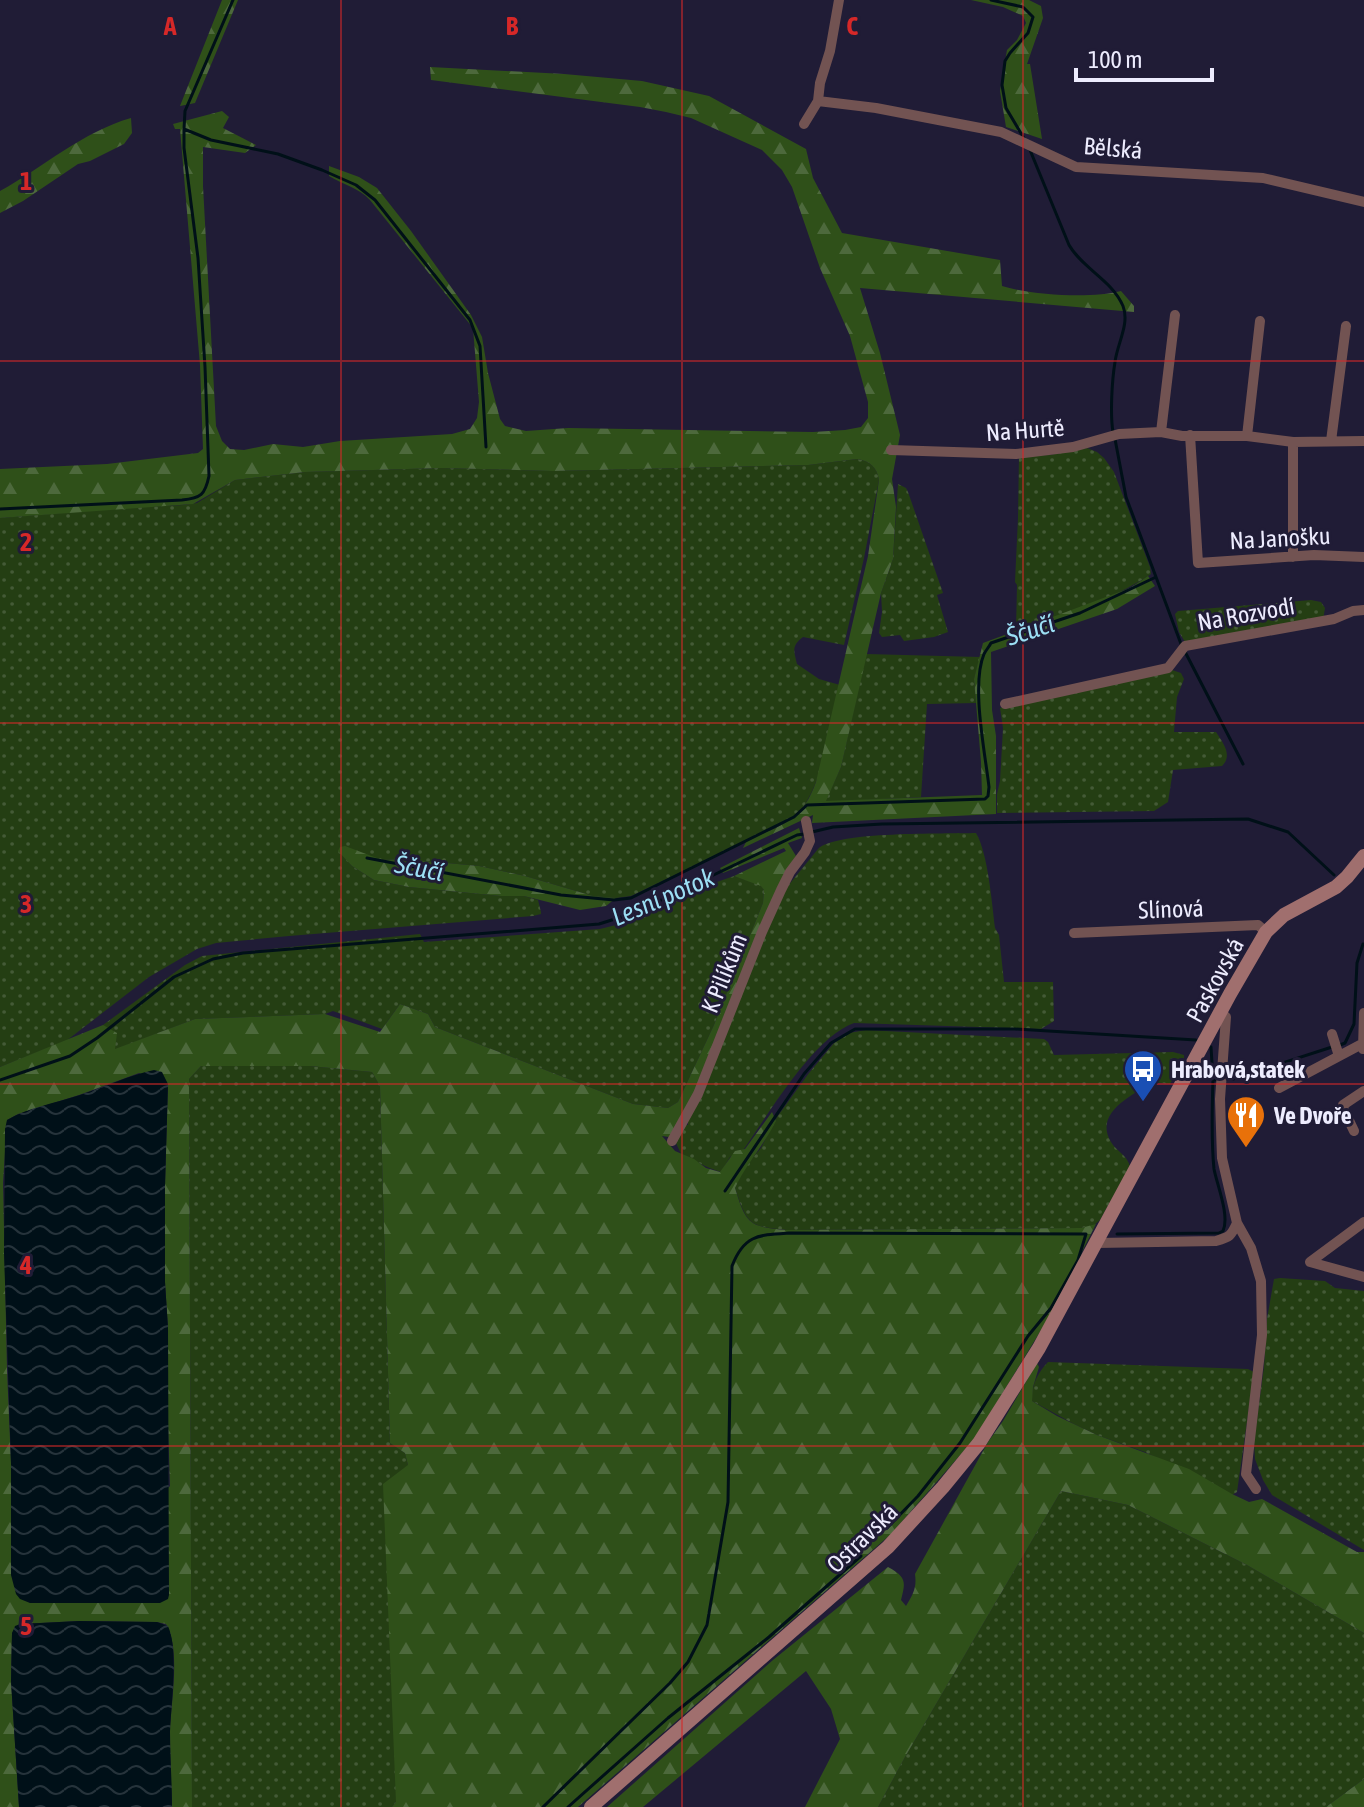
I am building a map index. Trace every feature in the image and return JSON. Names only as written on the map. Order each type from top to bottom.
[{"type":"street","points":[[804,124],[818,101],[839,0]]},
{"type":"street","name":"Bělská","points":[[818,101],[876,108],[1001,132],[1076,167],[1263,178],[1364,202]]},
{"type":"street","points":[[1161,432],[1175,315]]},
{"type":"street","points":[[1247,436],[1260,321]]},
{"type":"street","points":[[1331,441],[1346,326]]},
{"type":"street","name":"Na Hurtě","points":[[891,450],[1016,454],[1073,447],[1114,436],[1161,432],[1247,436],[1293,442],[1364,441]]},
{"type":"street","name":"Na Janošku","points":[[1190,435],[1198,563],[1314,555],[1364,557]]},
{"type":"street","points":[[1293,442],[1293,557]]},
{"type":"street","name":"Na Rozvodí","points":[[1005,704],[1168,668],[1185,646],[1334,619],[1364,610]]},
{"type":"street","name":"K Pilíkům","points":[[672,1141],[698,1094],[762,932],[790,872],[810,841],[806,824]]},
{"type":"street","name":"Paskovská","points":[[1097,1243],[1266,932],[1284,915],[1342,882],[1364,858]]},
{"type":"street","name":"Slínová","points":[[1074,933],[1258,925],[1266,932]]},
{"type":"street","points":[[1221,1013],[1226,1017],[1220,1099],[1222,1158],[1237,1223],[1251,1248],[1261,1281],[1262,1335],[1246,1474],[1256,1489]]},
{"type":"street","points":[[1279,1088],[1336,1045],[1363,1047],[1364,1013]]},
{"type":"street","points":[[1354,1131],[1343,1105],[1364,1091]]},
{"type":"street","points":[[1364,1222],[1359,1231],[1310,1262],[1364,1277]]},
{"type":"street","points":[[1097,1243],[1216,1241],[1229,1238],[1237,1223]]},
{"type":"street","name":"Ostravská","points":[[591,1807],[888,1547],[943,1487],[979,1443],[1008,1400],[1097,1243]]},
{"type":"green space","points":[[222,0],[238,0],[195,103],[180,106]]},
{"type":"green space","points":[[971,0],[1029,0],[1041,6],[1043,18],[1027,64],[1030,64],[1042,139],[1006,127],[1000,91],[1007,50],[1017,40],[1026,23],[1023,16],[1003,7]]},
{"type":"green space","points":[[430,67],[642,81],[709,96],[806,149],[813,178],[842,233],[1000,260],[1002,286],[1014,289],[1078,295],[1121,291],[1134,306],[1134,312],[860,288],[900,435],[892,479],[896,507],[893,559],[881,593],[841,767],[826,801],[982,795],[974,679],[983,643],[1130,588],[1148,576],[1155,586],[1117,609],[991,652],[992,710],[996,736],[996,814],[812,823],[813,815],[743,848],[747,840],[798,814],[816,782],[868,556],[879,480],[875,468],[862,460],[808,465],[553,471],[441,468],[305,472],[235,480],[193,504],[0,518],[0,469],[107,464],[198,453],[203,449],[200,365],[180,129],[175,129],[173,124],[222,111],[229,117],[223,128],[256,145],[245,153],[203,147],[216,426],[222,441],[230,449],[244,450],[273,444],[303,447],[340,441],[452,434],[470,429],[477,418],[479,402],[473,328],[370,200],[356,189],[329,176],[329,166],[359,177],[377,188],[471,315],[482,337],[488,373],[500,419],[505,426],[526,431],[568,428],[813,432],[861,427],[868,418],[868,402],[850,336],[820,268],[792,187],[782,170],[762,150],[691,118],[640,107],[431,80]]},
{"type":"green space","points":[[131,118],[132,133],[124,144],[78,164],[0,213],[0,191],[96,132]]},
{"type":"green space","points":[[1087,448],[1104,458],[1114,472],[1151,574],[1103,600],[1016,630],[1019,456],[1050,455]]},
{"type":"green space","points":[[857,459],[872,465],[879,480],[844,645],[803,637],[794,649],[797,664],[819,679],[840,685],[819,772],[805,805],[795,818],[631,896],[616,898],[593,896],[479,866],[382,860],[339,851],[352,866],[374,880],[409,887],[524,896],[538,900],[541,914],[216,943],[197,949],[149,977],[66,1041],[0,1067],[0,518],[184,505],[197,503],[235,480],[305,472],[441,468],[553,471],[808,465]]},
{"type":"green space","points":[[898,484],[908,492],[943,593],[937,595],[948,632],[934,637],[904,641],[900,635],[882,637],[879,633],[881,593],[893,559]]},
{"type":"green space","points":[[1311,600],[1321,602],[1325,608],[1323,620],[1185,642],[1175,614],[1178,611]]},
{"type":"green space","points":[[866,654],[980,657],[974,679],[976,703],[927,704],[921,797],[825,802],[841,767]]},
{"type":"green space","points":[[1172,670],[1181,673],[1184,679],[1177,697],[1174,732],[1216,732],[1227,753],[1222,766],[1173,770],[1168,802],[1154,811],[997,813],[1003,728],[1000,708]]},
{"type":"green space","points":[[799,828],[802,838],[788,843],[796,856],[784,875],[697,1091],[669,1137],[662,1136],[675,1151],[720,1172],[735,1151],[745,1149],[772,1112],[776,1121],[735,1188],[746,1216],[764,1227],[787,1230],[1081,1228],[1096,1224],[1049,1317],[975,1438],[891,1534],[578,1807],[392,1807],[396,1802],[383,1484],[408,1465],[405,1453],[390,1443],[380,1086],[372,1072],[310,1066],[201,1066],[189,1079],[192,1807],[172,1807],[170,1731],[174,1661],[171,1635],[166,1624],[79,1621],[20,1624],[12,1633],[11,1681],[19,1807],[0,1807],[0,1067],[103,1025],[117,1033],[115,1049],[195,1019],[325,1014],[380,1032],[400,1004],[428,1014],[435,1027],[633,1104],[668,1108],[678,1102],[714,1025],[763,903],[764,890],[761,886],[734,876],[786,851],[784,848],[723,873],[720,868]],"holes":[[[139,1073],[168,1084],[165,1282],[170,1486],[64,1603],[30,1603],[11,1575],[3,1183],[7,1120]]]},
{"type":"green space","points":[[976,833],[986,866],[995,928],[999,935],[1004,982],[1053,982],[1054,1021],[1041,1029],[854,1023],[839,1031],[808,1060],[744,1149],[730,1157],[721,1172],[681,1154],[676,1143],[684,1125],[688,1125],[783,892],[818,849],[828,843],[868,836]]},
{"type":"green space","points":[[345,846],[382,860],[479,866],[593,896],[616,898],[606,906],[580,910],[524,896],[409,887],[374,880],[352,866],[338,851]]},
{"type":"green space","points":[[734,876],[761,885],[764,890],[763,903],[714,1025],[678,1102],[668,1108],[633,1104],[435,1027],[428,1014],[400,1004],[382,1029],[333,1011],[325,1014],[195,1019],[114,1050],[103,1025],[202,956],[420,934],[424,942],[600,929],[640,919],[697,889]]},
{"type":"green space","points":[[866,1030],[1044,1039],[1054,1055],[1173,1052],[1184,1055],[1184,1059],[1170,1084],[1154,1082],[1127,1098],[1111,1113],[1107,1131],[1111,1142],[1130,1166],[1100,1220],[1093,1226],[787,1230],[757,1225],[747,1216],[735,1188],[743,1169],[761,1148],[777,1117],[834,1043],[849,1033]]},
{"type":"green space","points":[[201,1066],[310,1066],[372,1072],[380,1086],[390,1443],[405,1453],[408,1465],[396,1802],[392,1807],[192,1807],[189,1079]]},
{"type":"green space","points":[[1274,1279],[1325,1281],[1335,1288],[1364,1291],[1364,1550],[1272,1495],[1255,1459],[1254,1441],[1267,1319]]},
{"type":"green space","points":[[1048,1362],[1248,1369],[1254,1372],[1237,1492],[1232,1495],[1145,1452],[1097,1435],[1032,1401],[1036,1380]]},
{"type":"green space","points":[[1037,1363],[1039,1367],[1032,1401],[1057,1416],[1097,1435],[1189,1469],[1249,1502],[1262,1499],[1357,1552],[1364,1552],[1364,1633],[1247,1565],[1128,1505],[1061,1491],[878,1807],[805,1807],[840,1739],[831,1709],[806,1671],[643,1807],[607,1807],[773,1660],[888,1567],[903,1580],[901,1600],[906,1606],[914,1591],[915,1574],[988,1442]]},
{"type":"green space","points":[[1061,1491],[1128,1505],[1247,1565],[1364,1633],[1364,1779],[1326,1807],[878,1807]]},
{"type":"green space","points":[[1364,1779],[1364,1807],[1326,1807]]},
{"type":"water","points":[[154,1070],[162,1072],[168,1084],[165,1282],[168,1328],[169,1595],[160,1603],[30,1603],[16,1594],[11,1575],[11,1463],[4,1253],[7,1120],[33,1108]]},
{"type":"water","points":[[157,1622],[168,1626],[174,1663],[170,1732],[172,1807],[19,1807],[11,1681],[12,1633],[15,1626],[20,1624]]},
{"type":"waterway","points":[[0,509],[182,500],[198,497],[206,487],[209,476],[205,367],[198,258],[184,148],[185,111],[233,0]]},
{"type":"waterway","name":"Ščučí","points":[[991,0],[1023,7],[1033,17],[1028,33],[1005,61],[1002,85],[1006,108],[1025,140]]},
{"type":"waterway","points":[[184,129],[211,140],[278,154],[322,170],[356,185],[375,200],[470,320],[480,346],[486,447]]},
{"type":"waterway","name":"Ščučí","points":[[1030,150],[1069,245],[1112,289],[1123,306],[1124,327],[1112,387],[1113,432]]},
{"type":"waterway","name":"Ščučí","points":[[367,858],[561,895],[614,900],[631,898],[794,817],[807,805],[985,799],[989,787],[980,719],[979,683],[980,667],[991,643],[1080,613],[1156,577],[1126,497],[1115,439]]},
{"type":"waterway","points":[[1156,577],[1181,644],[1243,764]]},
{"type":"waterway","name":"Lesní potok","points":[[812,832],[833,827],[882,824],[1248,819],[1288,832],[1334,875]]},
{"type":"waterway","name":"Lesní potok","points":[[0,1080],[70,1056],[174,977],[213,959],[243,953],[599,924],[634,913],[804,834]]},
{"type":"waterway","points":[[1340,1045],[1345,1043],[1354,1024],[1357,963],[1363,944]]},
{"type":"waterway","points":[[725,1191],[804,1074],[831,1043],[855,1029],[1015,1029],[1196,1040]]},
{"type":"waterway","points":[[1211,1047],[1213,1079]]},
{"type":"waterway","points":[[1225,1079],[1332,1047]]},
{"type":"waterway","points":[[1117,1234],[1223,1231],[1224,1209],[1212,1147],[1213,1080],[1217,1080]]},
{"type":"waterway","points":[[543,1807],[670,1683],[688,1662],[707,1625],[728,1502],[732,1266],[747,1242],[761,1236],[789,1233],[1086,1234],[1078,1260],[1051,1308],[1028,1336],[960,1443],[918,1496],[887,1528]]},
{"type":"waterway","points":[[568,1807],[668,1718],[769,1637],[861,1556]]},
{"type":"place","name":"Hrabová,statek","points":[[1143,1103]]},
{"type":"place","name":"Ve Dvoře","points":[[1246,1149]]}]
